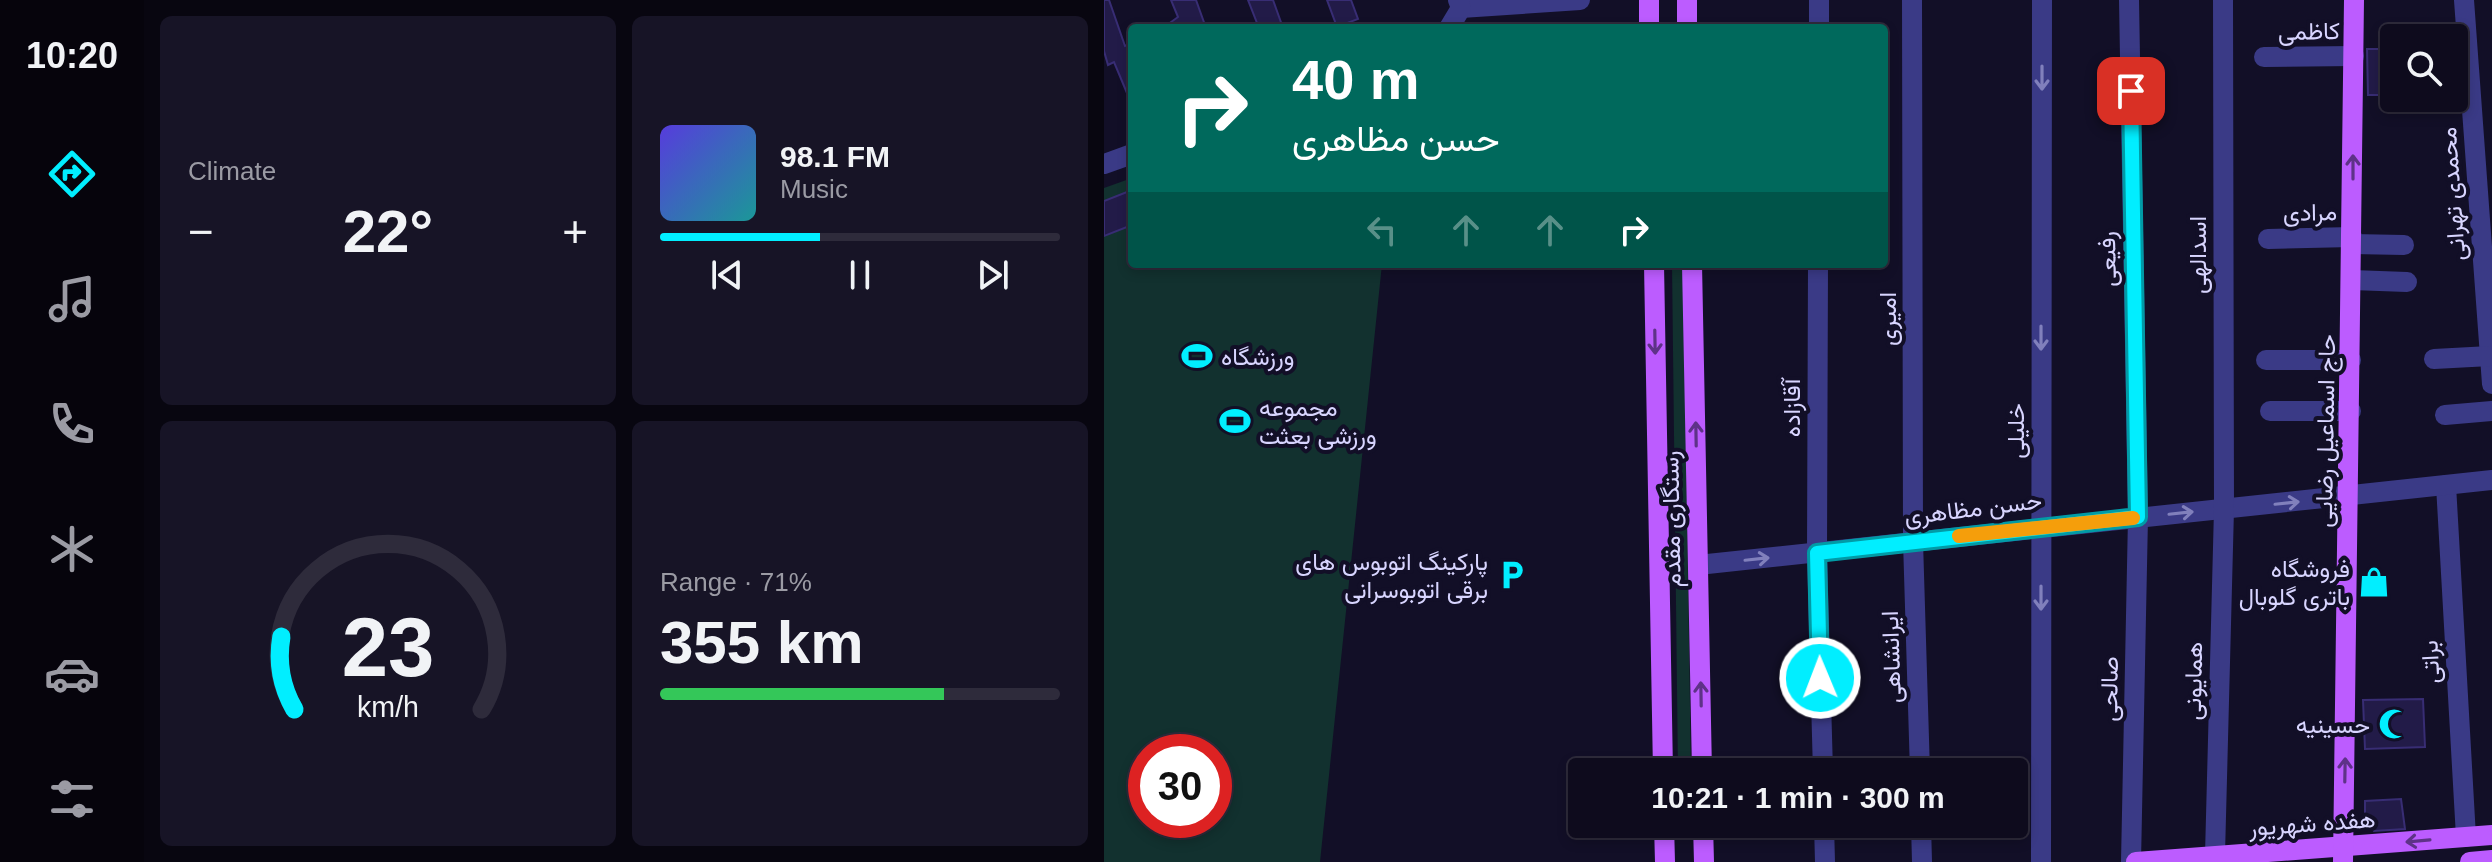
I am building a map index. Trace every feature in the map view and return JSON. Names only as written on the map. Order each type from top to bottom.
[{"type":"main road","points":[[1649,0],[1649,24]]},
{"type":"main road","points":[[1687,0],[1687,24]]},
{"type":"main road","name":"حاج اسماعیل رضایی","points":[[2343,855],[2354,0]]},
{"type":"main road","name":"رستگاری مقدم","points":[[1654,268],[1663,758]]},
{"type":"main road","name":"رستگاری مقدم","points":[[1692,268],[1702,758]]},
{"type":"main road","name":"هفده شهریور","points":[[2134,862],[2215,855],[2343,855],[2492,835]]},
{"type":"main road","points":[[1664,838],[1665,862]]},
{"type":"main road","points":[[1703,838],[1704,862]]},
{"type":"main road","points":[[2470,862],[2492,860]]},
{"type":"street","points":[[1451,24],[1460,4],[1580,0]]},
{"type":"street","points":[[1819,0],[1819,24]]},
{"type":"street","name":"امیری","points":[[1912,0],[1913,541]]},
{"type":"street","name":"خلیلی","points":[[2041,862],[2042,0]]},
{"type":"street","name":"رفیعی","points":[[2129,0],[2138,517]]},
{"type":"street","name":"اسدالهی","points":[[2223,0],[2224,509]]},
{"type":"street","name":"محمدی تهرانی","points":[[2463,24],[2464,0]]},
{"type":"street","name":"کاظمی","points":[[2264,57],[2354,56]]},
{"type":"street","name":"محمدی تهرانی","points":[[2464,112],[2492,384]]},
{"type":"street","points":[[1104,164],[1128,155]]},
{"type":"street","name":"مرادی","points":[[2268,239],[2404,245]]},
{"type":"street","name":"آقازاده","points":[[1818,268],[1817,553],[1823,758]]},
{"type":"street","points":[[2352,280],[2407,282]]},
{"type":"street","points":[[2434,359],[2490,356]]},
{"type":"street","points":[[2266,360],[2351,360]]},
{"type":"street","points":[[2270,411],[2351,411]]},
{"type":"street","points":[[2445,415],[2492,411]]},
{"type":"street","name":"حسن مظاهری","points":[[1698,565],[2492,480]]},
{"type":"street","name":"براتی","points":[[2446,485],[2466,837]]},
{"type":"street","name":"همایونی","points":[[2215,855],[2224,509]]},
{"type":"street","name":"صالحی","points":[[2134,862],[2138,517]]},
{"type":"street","name":"ایرانشاهی","points":[[1913,541],[1920,758]]},
{"type":"street","points":[[1824,838],[1825,862]]},
{"type":"street","points":[[1921,838],[1922,862]]},
{"type":"green space","name":"مجموعه ورزشی بعثت","points":[[1128,179],[1128,268],[1382,268],[1320,862],[1104,862],[1104,188]]},
{"type":"green space","points":[[1672,268],[1683,268],[1691,758],[1678,758]]},
{"type":"building","points":[[1104,0],[1109,0],[1125,46],[1128,45],[1128,95],[1114,62],[1108,65],[1104,51]]},
{"type":"building","points":[[1171,0],[1196,0],[1205,24],[1168,24],[1178,17]]},
{"type":"building","points":[[1248,0],[1273,0],[1282,24],[1257,24]]},
{"type":"building","points":[[1327,0],[1351,0],[1358,19],[1336,24]]},
{"type":"building","points":[[2367,49],[2380,49],[2380,95],[2368,95]]},
{"type":"building","points":[[1128,192],[1128,227],[1104,236],[1104,201]]},
{"type":"building","name":"حسینیه","points":[[2423,699],[2425,747],[2365,749],[2363,700]]},
{"type":"building","points":[[2401,799],[2405,829],[2374,831],[2365,821],[2365,801]]},
{"type":"slow traffic","points":[[1959,536],[2133,518]]},
{"type":"place","name":"ورزشگاه","points":[[1197,356]]},
{"type":"place","name":"مجموعه ورزشی بعثت","points":[[1235,421]]},
{"type":"place","name":"پارکینگ اتوبوس های برقی اتوبوسرانی","points":[[1512,575]]},
{"type":"place","name":"فروشگاه باتری گلوبال","points":[[2374,582]]},
{"type":"place","name":"حسینیه","points":[[2394,724]]},
{"type":"route","points":[[1820,678],[1817,553],[2138,517],[2131,91]]}]
